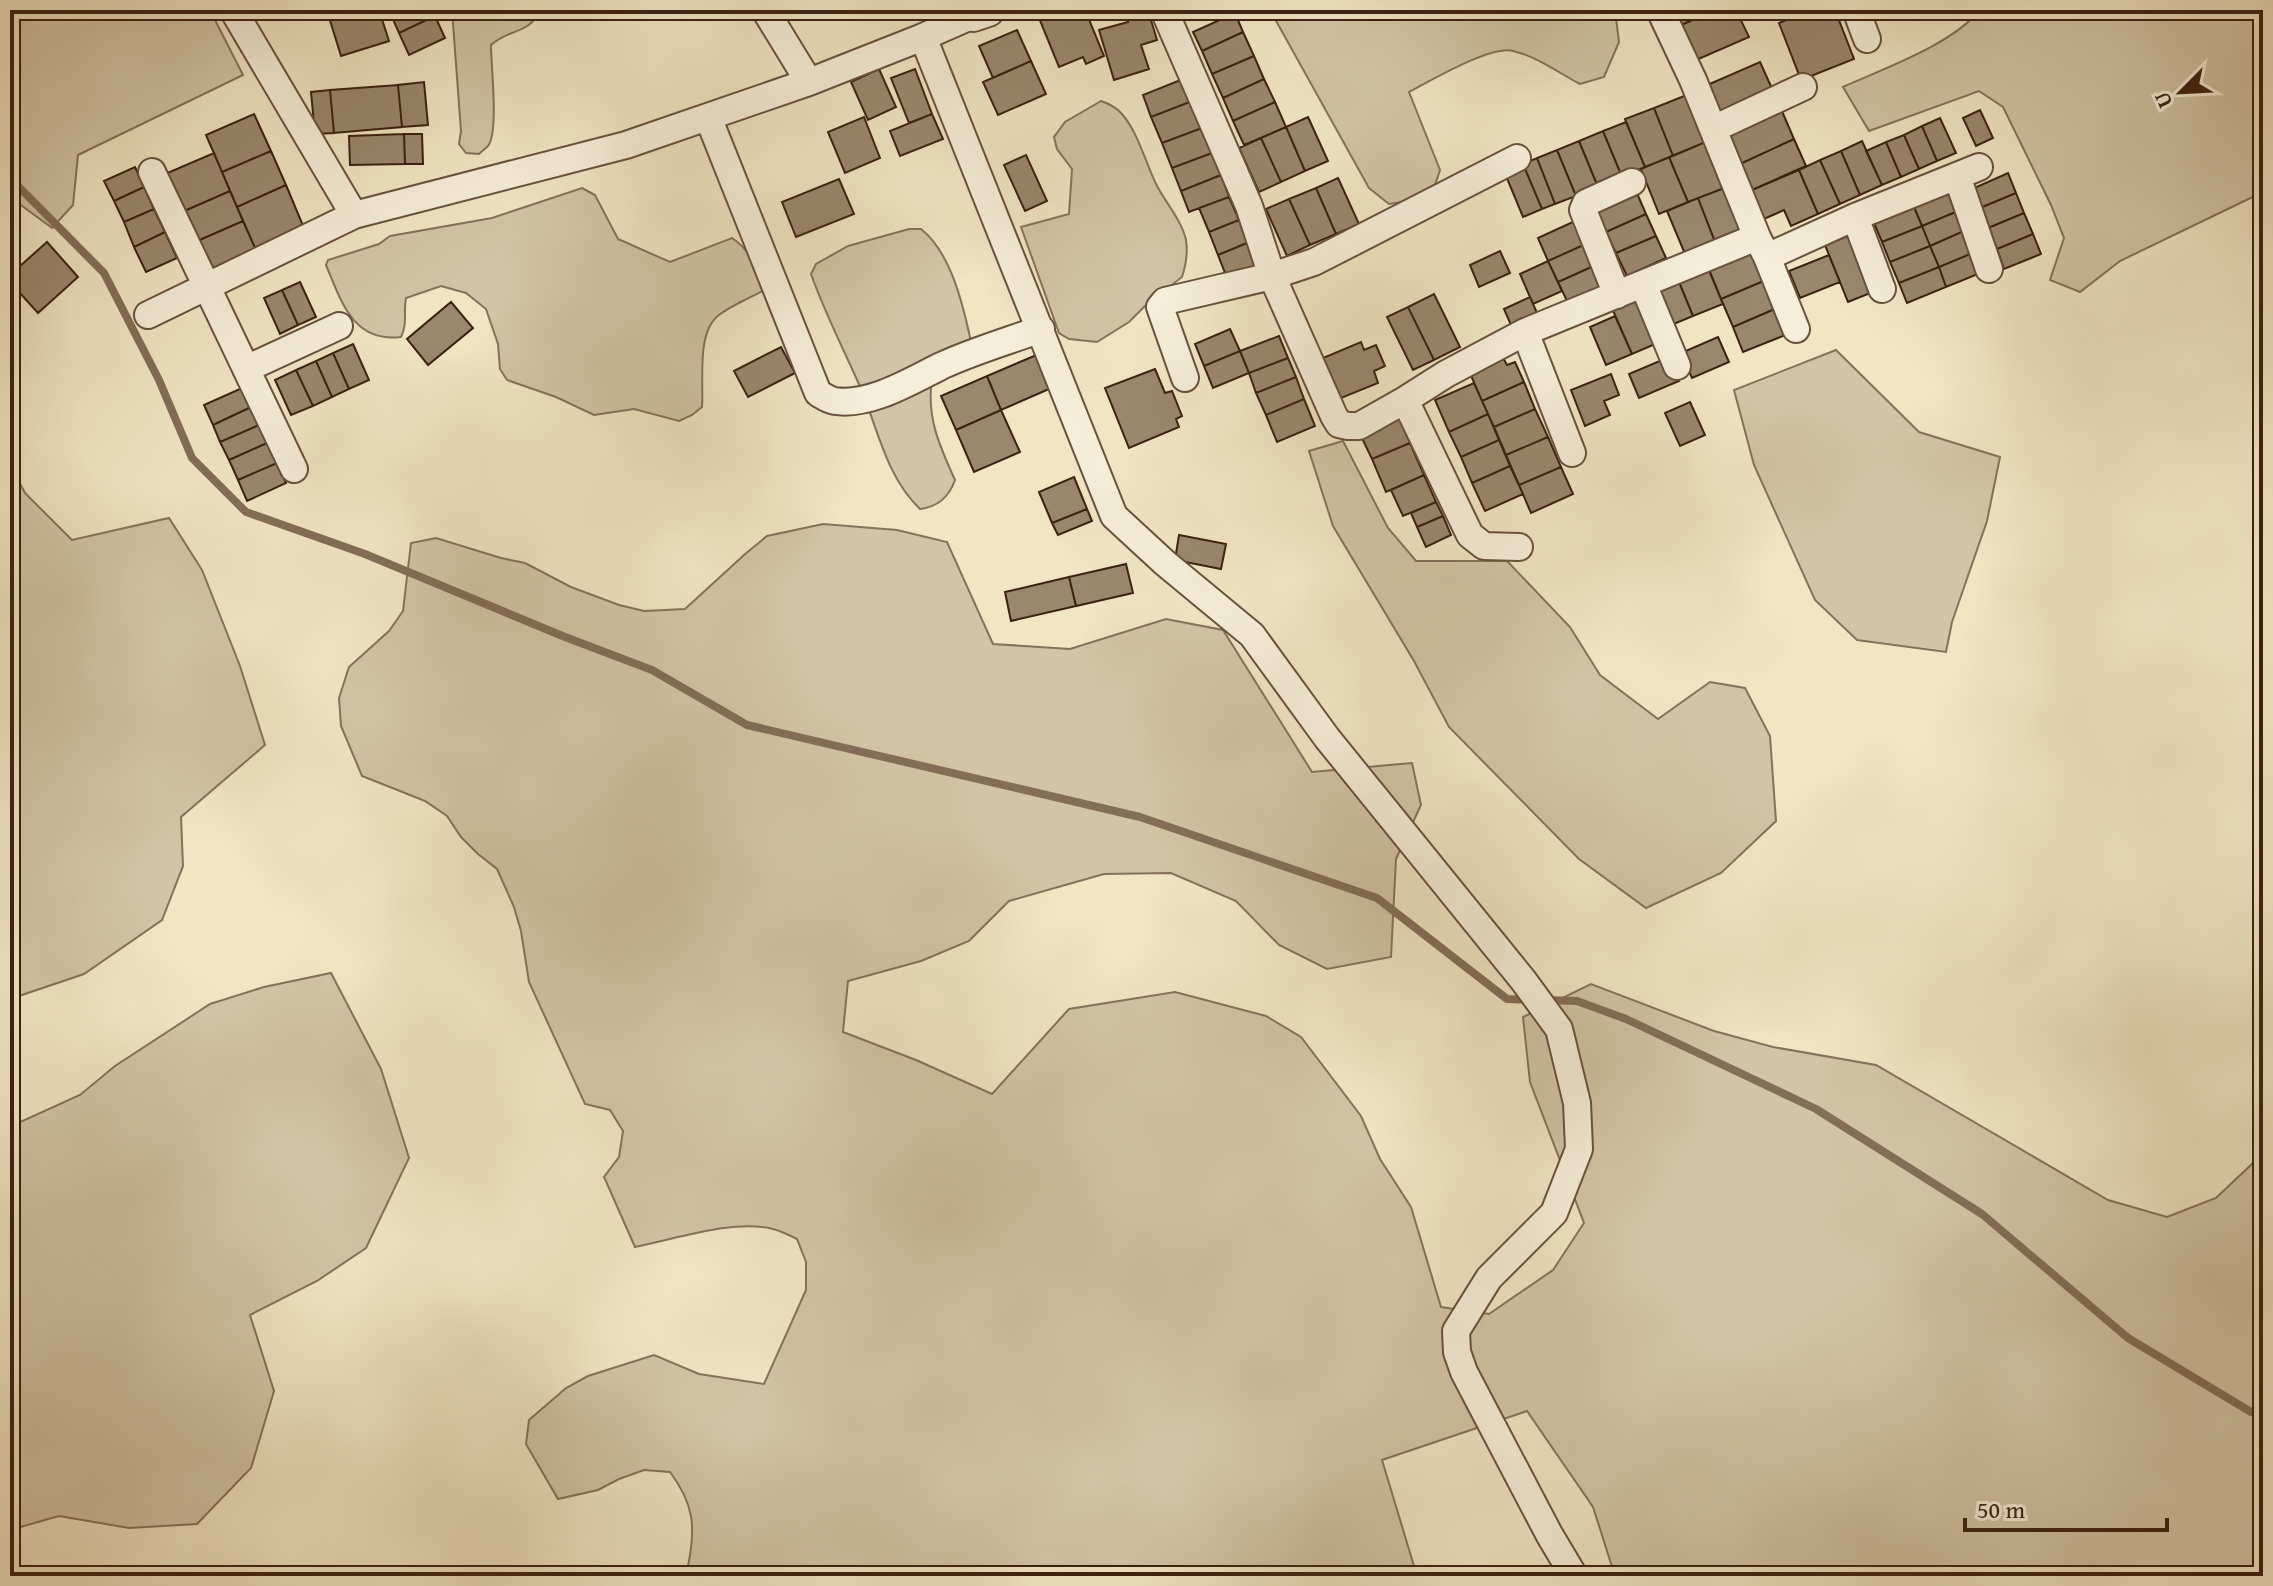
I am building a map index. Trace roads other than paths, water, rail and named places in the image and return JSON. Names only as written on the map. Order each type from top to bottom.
[{"type":"street","points":[[233,10],[354,215]]},
{"type":"street","points":[[765,10],[809,82]]},
{"type":"street","points":[[1164,10],[1249,206],[1272,276],[1339,424],[1359,426],[1525,332],[1643,284],[1855,217],[1968,172],[1989,269]]},
{"type":"street","points":[[1660,10],[1796,329]]},
{"type":"street","points":[[1856,10],[1867,39]]},
{"type":"street","points":[[148,315],[354,215],[626,145],[809,82],[977,12]]},
{"type":"street","points":[[923,37],[1114,516],[1252,635],[1327,738],[1559,1029],[1577,1103],[1579,1149],[1554,1213],[1489,1278],[1456,1331],[1457,1352],[1464,1372],[1574,1576]]},
{"type":"street","points":[[1713,129],[1803,87]]},
{"type":"street","points":[[708,117],[818,393],[833,401],[842,401],[887,392],[941,366],[1041,329]]},
{"type":"street","points":[[1185,378],[1160,307],[1165,301],[1272,276],[1314,262],[1517,158]]},
{"type":"street","points":[[152,172],[294,469]]},
{"type":"street","points":[[1617,295],[1583,210],[1586,203],[1632,182]]},
{"type":"street","points":[[1855,217],[1882,289]]},
{"type":"street","points":[[1643,284],[1677,366]]},
{"type":"street","points":[[246,369],[339,326]]},
{"type":"street","points":[[1525,332],[1572,453]]},
{"type":"street","points":[[1405,400],[1470,535],[1484,546],[1519,547]]},
{"type":"waterway","points":[[10,178],[104,273],[159,380],[192,458],[246,512],[365,554],[652,670],[747,725],[1140,817],[1377,898],[1507,999],[1531,1000]]},
{"type":"waterway","points":[[1545,1000],[1577,1001],[1626,1019],[1816,1109],[1982,1214],[2128,1338],[2251,1412],[2263,1416]]}]
